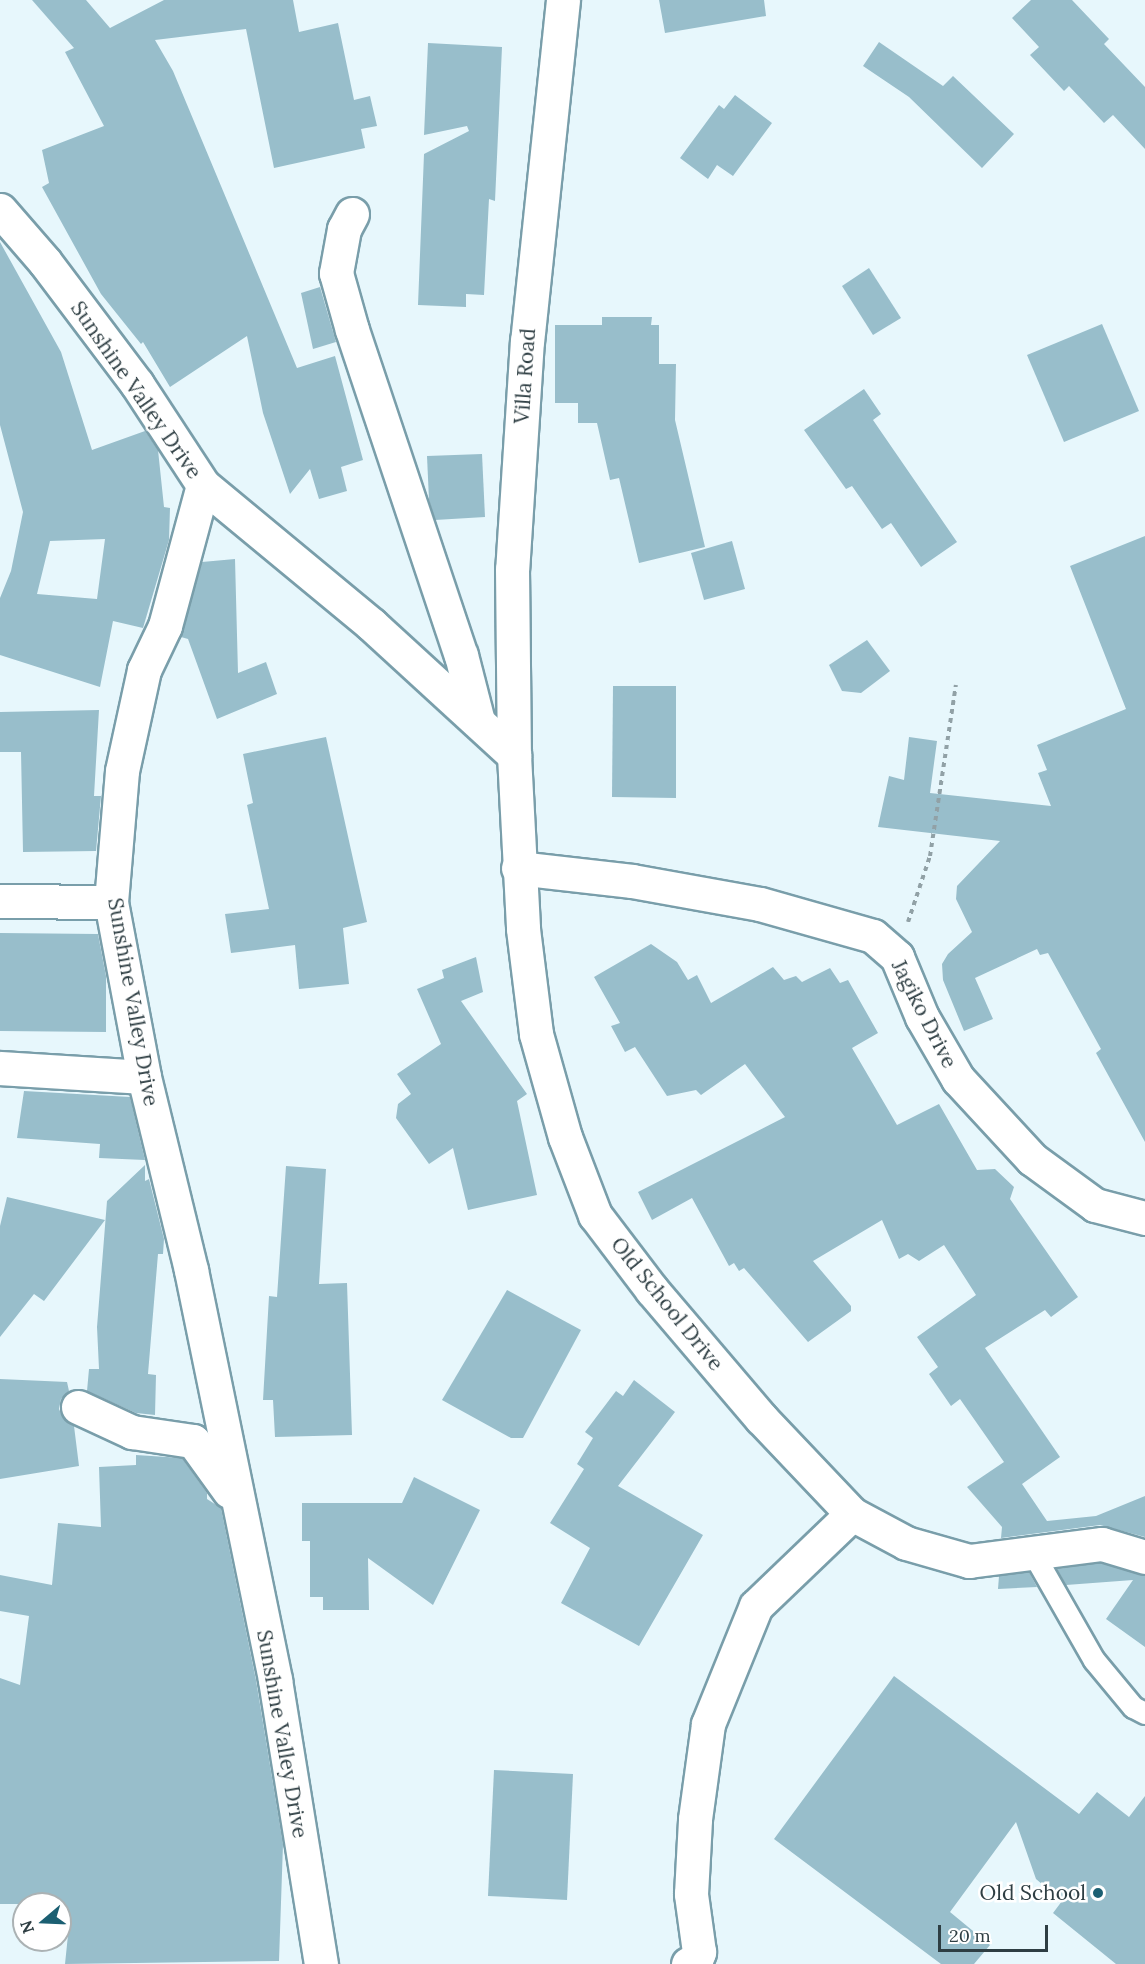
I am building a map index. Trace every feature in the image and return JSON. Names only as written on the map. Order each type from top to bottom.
[{"type":"street","name":"Villa Road","points":[[514,754],[512,569],[527,340],[563,0]]},
{"type":"street","name":"Sunshine Valley Drive","points":[[0,210],[45,262],[137,384],[203,485],[165,626],[141,681],[122,771],[111,902],[144,1077],[191,1270],[276,1680],[321,1964]]},
{"type":"street","points":[[352,214],[344,229],[336,273],[352,330],[461,655],[478,721]]},
{"type":"street","points":[[203,485],[372,624],[514,754]]},
{"type":"street","name":"Old School Drive","points":[[514,754],[518,868],[536,1034],[565,1137],[595,1215],[652,1290],[761,1418],[852,1514],[906,1543],[969,1562],[1102,1544],[1145,1557]]},
{"type":"street","name":"Jagiko Drive","points":[[518,868],[632,881],[760,904],[873,936],[897,957],[922,1017],[958,1079],[1032,1159],[1095,1205],[1145,1218]]},
{"type":"street","points":[[0,901],[111,902]]},
{"type":"street","points":[[0,1068],[144,1077]]},
{"type":"street","name":"Sunshine Valley Drive","points":[[78,1407],[132,1432],[193,1441],[238,1505]]},
{"type":"street","points":[[688,1964],[696,1960],[699,1952],[691,1894],[695,1819],[708,1724],[756,1605],[852,1514]]},
{"type":"lane","points":[[1034,1555],[1094,1660],[1133,1707],[1145,1713]]},
{"type":"path","points":[[897,957],[930,856],[956,686]]},
{"type":"building","points":[[32,0],[86,0],[110,28],[164,0],[293,0],[299,32],[338,23],[354,100],[370,96],[377,126],[361,129],[365,148],[274,168],[246,29],[155,40],[173,71],[297,368],[335,356],[363,460],[341,467],[347,491],[319,499],[310,469],[290,494],[263,413],[247,336],[170,387],[143,342],[141,344],[101,294],[42,187],[49,183],[42,150],[104,126],[65,52],[74,48]]},
{"type":"building","points":[[659,0],[764,0],[766,16],[665,33]]},
{"type":"building","points":[[1031,0],[1072,0],[1109,39],[1104,44],[1145,87],[1145,149],[1113,115],[1104,123],[1069,86],[1064,91],[1030,55],[1039,47],[1012,18]]},
{"type":"building","points":[[879,42],[943,86],[953,76],[1014,134],[982,168],[909,97],[863,66]]},
{"type":"building","points":[[428,43],[502,47],[495,201],[489,199],[484,295],[466,294],[466,307],[418,305],[424,154],[469,131],[467,126],[424,135]]},
{"type":"building","points":[[735,95],[772,123],[733,176],[717,165],[708,179],[680,158],[719,105],[724,109]]},
{"type":"building","points":[[0,242],[61,352],[92,450],[145,431],[158,450],[164,507],[170,508],[169,540],[143,628],[113,621],[100,687],[0,655],[0,598],[11,571],[23,512],[0,425]],"holes":[[[105,539],[97,599],[37,594],[50,541]]]},
{"type":"building","points":[[869,268],[901,318],[873,335],[842,286]]},
{"type":"building","points":[[320,287],[336,342],[313,349],[301,293]]},
{"type":"building","points":[[602,317],[652,317],[651,325],[659,325],[659,364],[676,364],[675,420],[705,547],[639,563],[619,478],[610,480],[597,423],[578,423],[578,403],[555,403],[555,325],[602,325]]},
{"type":"building","points":[[1102,324],[1139,411],[1064,442],[1027,355]]},
{"type":"building","points":[[864,389],[881,414],[873,420],[957,542],[921,567],[891,523],[882,529],[852,486],[846,489],[804,430]]},
{"type":"building","points":[[482,454],[485,517],[435,520],[429,500],[427,456]]},
{"type":"building","points":[[1145,536],[1145,1142],[1096,1053],[1101,1049],[1048,953],[1040,955],[1037,949],[975,978],[993,1019],[964,1031],[943,980],[942,964],[948,954],[972,932],[956,899],[957,886],[1000,841],[878,827],[889,776],[904,780],[909,737],[937,741],[930,793],[1051,806],[1038,773],[1047,770],[1037,745],[1126,709],[1070,566]]},
{"type":"building","points":[[732,541],[745,589],[704,600],[691,553]]},
{"type":"building","points":[[235,559],[238,673],[266,662],[277,694],[217,719],[188,639],[181,637],[202,562]]},
{"type":"building","points":[[867,640],[890,671],[861,693],[842,691],[829,665]]},
{"type":"building","points":[[613,686],[676,686],[676,798],[612,797]]},
{"type":"building","points":[[99,710],[94,796],[101,796],[96,851],[23,852],[21,752],[0,752],[0,712]]},
{"type":"building","points":[[326,737],[367,922],[343,928],[349,984],[299,989],[295,945],[231,953],[225,914],[269,909],[247,805],[253,803],[243,754]]},
{"type":"building","points":[[0,933],[98,934],[106,976],[106,1032],[0,1031]]},
{"type":"building","points":[[651,944],[677,962],[688,980],[697,975],[711,1003],[773,967],[784,980],[796,976],[802,982],[830,968],[840,983],[848,980],[878,1033],[852,1048],[897,1125],[939,1104],[977,1170],[995,1169],[1014,1187],[1010,1199],[1078,1297],[1051,1317],[1045,1310],[985,1348],[1060,1457],[1022,1484],[1047,1521],[1096,1516],[1145,1496],[1145,1537],[1100,1525],[1001,1538],[1002,1527],[967,1487],[1004,1462],[960,1399],[951,1406],[929,1374],[938,1367],[917,1337],[976,1295],[944,1245],[919,1261],[908,1254],[899,1259],[882,1220],[813,1261],[851,1306],[851,1311],[808,1342],[744,1268],[739,1271],[734,1263],[729,1266],[692,1198],[652,1220],[638,1192],[785,1117],[745,1064],[701,1095],[696,1090],[667,1096],[635,1047],[625,1052],[611,1026],[620,1023],[594,977]]},
{"type":"building","points":[[476,957],[483,992],[461,1001],[527,1094],[517,1101],[537,1195],[468,1210],[453,1148],[429,1164],[396,1118],[398,1104],[411,1094],[397,1074],[441,1044],[417,989],[444,978],[442,970]]},
{"type":"building","points":[[24,1091],[130,1097],[145,1160],[99,1158],[100,1144],[17,1138]]},
{"type":"building","points":[[145,1165],[145,1181],[149,1179],[164,1239],[163,1254],[158,1254],[148,1374],[156,1375],[155,1415],[136,1413],[87,1391],[89,1369],[99,1369],[97,1327],[107,1201]]},
{"type":"building","points":[[286,1166],[326,1169],[319,1284],[347,1283],[352,1435],[275,1437],[273,1400],[263,1400],[269,1296],[277,1297]]},
{"type":"building","points":[[7,1197],[105,1220],[44,1301],[34,1294],[0,1337],[0,1226]]},
{"type":"building","points":[[507,1290],[581,1330],[523,1438],[511,1438],[442,1400]]},
{"type":"building","points":[[0,1379],[67,1382],[69,1391],[61,1399],[59,1409],[63,1418],[74,1426],[79,1466],[0,1479]]},
{"type":"building","points":[[634,1380],[675,1412],[618,1486],[703,1535],[639,1646],[561,1603],[590,1548],[550,1523],[584,1469],[577,1464],[593,1438],[585,1432],[616,1391],[623,1396]]},
{"type":"building","points":[[136,1455],[182,1458],[207,1493],[207,1499],[221,1508],[256,1680],[283,1844],[279,1961],[65,1964],[66,1952],[72,1952],[72,1892],[12,1892],[12,1904],[0,1904],[0,1678],[20,1685],[29,1616],[0,1611],[0,1575],[52,1585],[58,1523],[101,1527],[99,1467],[136,1465]]},
{"type":"building","points":[[414,1477],[480,1510],[433,1605],[368,1558],[369,1610],[323,1610],[323,1597],[310,1597],[310,1541],[302,1541],[302,1503],[402,1503]]},
{"type":"building","points":[[1100,1563],[1145,1575],[1145,1647],[1106,1619],[1133,1580],[1066,1585],[1057,1569]]},
{"type":"building","points":[[1029,1572],[1037,1587],[998,1589],[999,1576]]},
{"type":"building","points":[[894,1676],[1079,1814],[1097,1792],[1129,1817],[1145,1796],[1145,1964],[1116,1964],[1053,1913],[1062,1901],[1036,1879],[1016,1822],[950,1912],[990,1945],[974,1964],[941,1964],[774,1839]]},
{"type":"building","points":[[494,1770],[573,1774],[567,1900],[488,1896]]},
{"type":"place","name":"Old School","points":[[1098,1893]]}]
